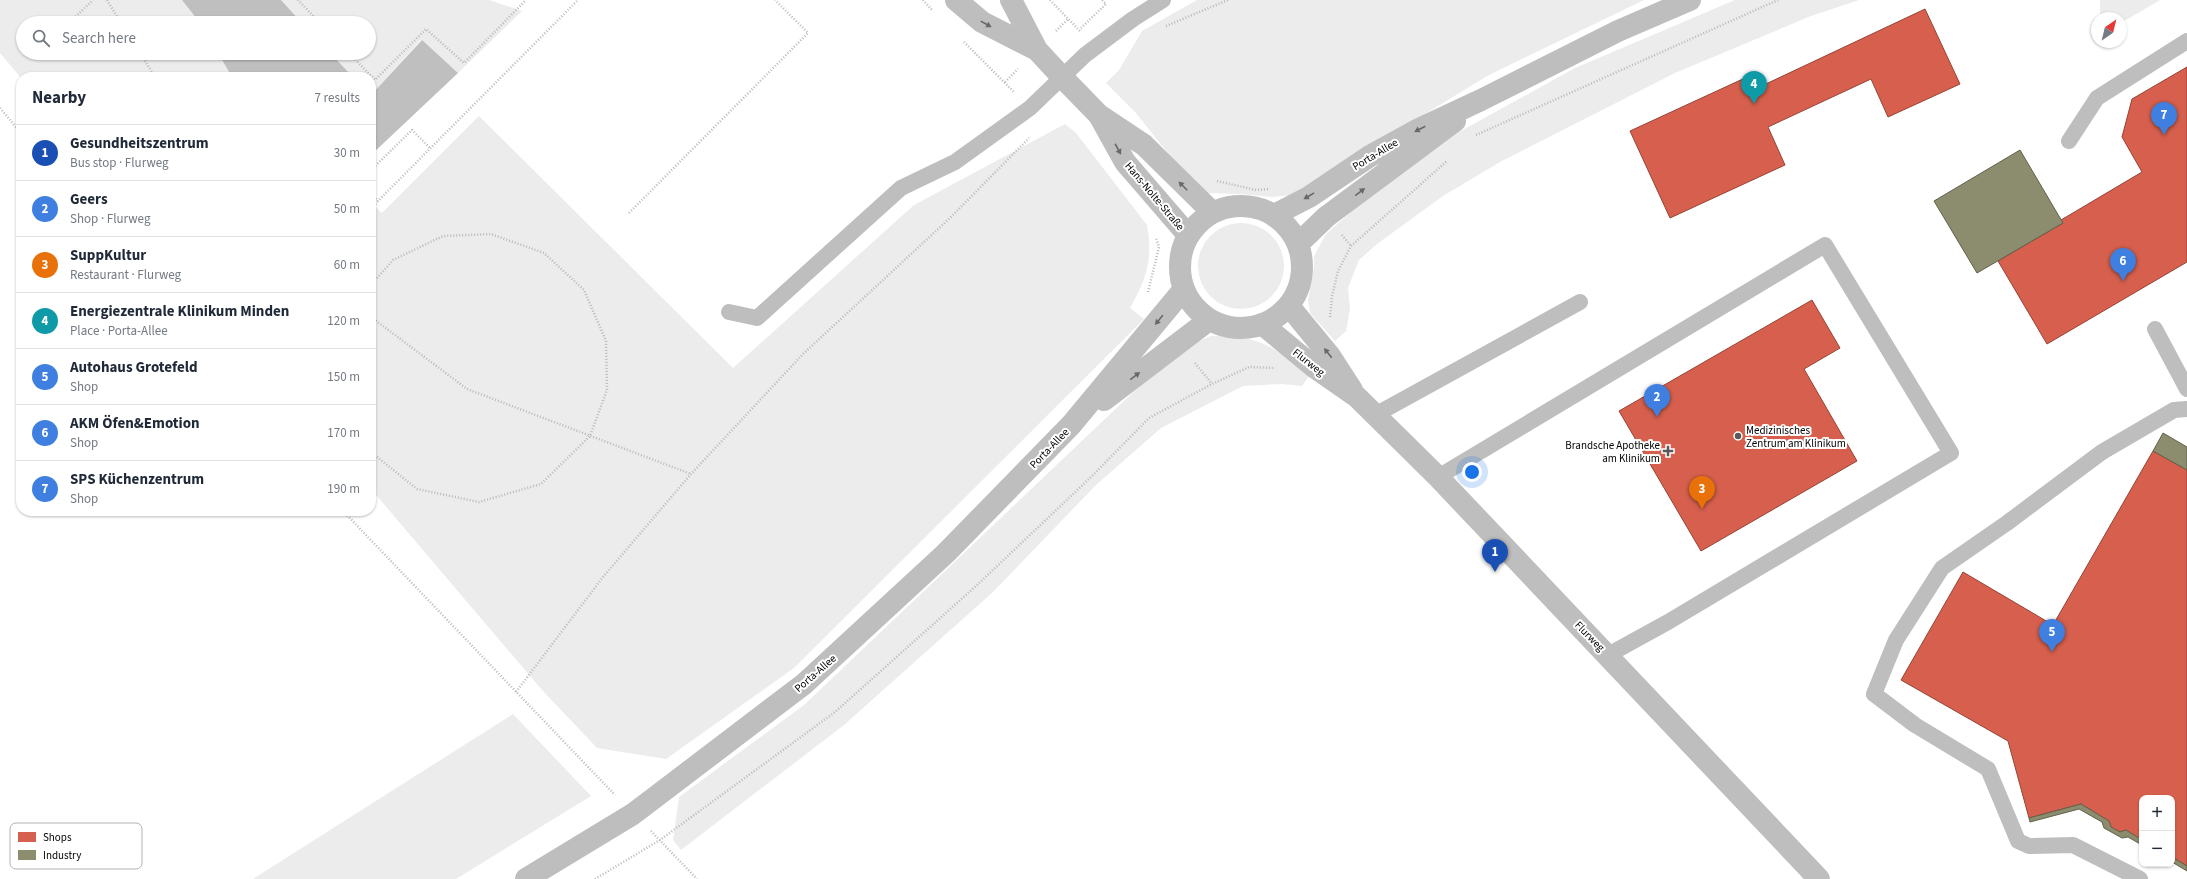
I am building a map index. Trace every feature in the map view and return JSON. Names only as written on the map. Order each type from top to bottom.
[{"type":"street","name":"Hans-Nolte-Straße","points":[[956,0],[982,22],[1037,50]]},
{"type":"street","name":"Hans-Nolte-Straße","points":[[1011,0],[1037,50],[1062,77],[1099,115],[1144,145],[1212,212]]},
{"type":"street","name":"Porta-Allee","points":[[1274,215],[1309,197],[1370,156],[1418,129],[1481,100],[1611,34],[1690,0]]},
{"type":"street","name":"Porta-Allee","points":[[1298,244],[1326,217],[1430,142],[1481,100]]},
{"type":"street","name":"Hans-Nolte-Straße","points":[[1099,115],[1125,162],[1188,235]]},
{"type":"street","points":[[1243,205],[1260,208],[1274,215],[1288,228],[1298,244],[1302,260],[1302,276],[1297,292],[1289,306],[1277,317],[1262,324],[1244,328],[1226,327],[1209,320],[1190,301],[1184,289],[1179,271],[1181,253],[1188,235],[1202,218],[1212,212],[1227,207],[1243,205]]},
{"type":"street","name":"Porta-Allee","points":[[526,879],[633,814],[804,684],[946,553],[1071,425],[1184,289]]},
{"type":"street","name":"Flurweg","points":[[1289,306],[1330,356],[1357,397]]},
{"type":"street","name":"Porta-Allee","points":[[1071,425],[1209,320]]},
{"type":"street","name":"Flurweg","points":[[1262,324],[1314,367],[1357,397],[1438,477],[1819,879]]},
{"type":"lane","points":[[730,312],[757,318],[901,188],[955,162],[1030,108],[1094,47],[1163,0]]},
{"type":"lane","points":[[2069,141],[2097,98],[2187,41]]},
{"type":"lane","points":[[1438,477],[1825,245],[1951,453],[1668,622],[1608,655]]},
{"type":"lane","points":[[1375,415],[1580,302]]},
{"type":"lane","points":[[2155,328],[2187,388]]},
{"type":"lane","points":[[2140,879],[2073,845],[2029,846],[2018,841],[1988,769],[1915,725],[1874,694],[1896,640],[1942,568],[2102,452],[2174,410],[2187,409]]},
{"type":"path","points":[[76,16],[93,0]]},
{"type":"path","points":[[107,0],[117,16]]},
{"type":"path","points":[[298,0],[313,16]]},
{"type":"path","points":[[376,79],[426,29],[464,63],[526,0]]},
{"type":"path","points":[[378,201],[578,0]]},
{"type":"path","points":[[629,213],[808,33],[775,0]]},
{"type":"path","points":[[923,0],[933,11]]},
{"type":"path","points":[[1050,0],[1080,30],[1106,4],[1102,0]]},
{"type":"path","points":[[1165,26],[1228,0]]},
{"type":"path","points":[[1475,135],[1778,0]]},
{"type":"path","points":[[516,692],[603,577],[691,474],[803,354],[950,218],[1044,122],[960,37]]},
{"type":"path","points":[[145,60],[153,72]]},
{"type":"path","points":[[356,60],[367,72]]},
{"type":"path","points":[[0,108],[16,128]]},
{"type":"path","points":[[376,165],[412,130],[430,148]]},
{"type":"path","points":[[1313,335],[1330,325],[1332,296],[1338,271],[1351,246],[1452,156]]},
{"type":"path","points":[[1211,179],[1256,190],[1272,188]]},
{"type":"path","points":[[1326,217],[1351,246]]},
{"type":"path","points":[[376,279],[393,260],[443,236],[491,234],[544,253],[584,290],[606,341],[607,390],[590,436],[541,484],[479,502],[416,489],[376,456]]},
{"type":"path","points":[[376,321],[468,389],[691,474]]},
{"type":"path","points":[[595,879],[660,840],[835,712],[982,580],[1090,478],[1149,418],[1212,384],[1249,367],[1283,369],[1295,352]]},
{"type":"path","points":[[348,516],[697,879]]},
{"type":"shaded area","points":[[0,0],[182,0],[195,16],[16,16],[16,60],[222,60],[229,72],[16,72],[0,53]]},
{"type":"shaded area","points":[[182,0],[281,0],[296,16],[195,16]]},
{"type":"shaded area","points":[[281,0],[489,0],[522,11],[458,73],[421,40],[376,90],[376,72],[348,72],[337,60],[376,60],[376,16],[296,16]]},
{"type":"shaded area","points":[[1197,0],[1644,0],[1487,76],[1293,195],[1272,197],[1208,193],[1196,188],[1135,112],[1106,83],[1119,70],[1142,31]]},
{"type":"shaded area","points":[[1735,0],[1859,0],[1811,16],[1675,73],[1500,162],[1443,196],[1377,244],[1359,260],[1348,288],[1350,309],[1346,331],[1335,341],[1310,313],[1308,300],[1314,267],[1314,256],[1326,234],[1366,199],[1459,132],[1575,68]]},
{"type":"shaded area","points":[[2100,0],[2160,0],[2127,19],[2127,12],[2100,12]]},
{"type":"shaded area","points":[[422,40],[458,73],[376,150],[376,90]]},
{"type":"shaded area","points":[[222,60],[337,60],[348,72],[229,72]]},
{"type":"shaded area","points":[[479,116],[733,368],[914,205],[1065,124],[1076,133],[1147,225],[1149,237],[1149,258],[1147,268],[1141,287],[1130,308],[1144,319],[794,668],[666,759],[597,748],[542,690],[376,495],[376,208],[382,213]]},
{"type":"shaded area","points":[[1241,223],[1257,227],[1271,236],[1280,250],[1284,266],[1280,282],[1271,296],[1257,305],[1241,309],[1225,305],[1211,296],[1202,282],[1198,266],[1202,250],[1211,236],[1225,227]]},
{"type":"shaded area","points":[[1211,336],[1242,338],[1254,340],[1264,344],[1285,357],[1309,376],[1302,386],[1282,384],[1243,386],[1161,428],[1096,485],[993,592],[844,725],[681,850],[673,840],[679,797],[804,705],[1166,361],[1194,343]]},
{"type":"shaded area","points":[[513,714],[591,796],[456,879],[253,879]]},
{"type":"building: Shops","points":[[1925,9],[1960,84],[1888,117],[1871,79],[1768,127],[1785,165],[1670,218],[1630,131],[1745,78],[1751,91]]},
{"type":"building: Shops","points":[[2187,67],[2187,262],[2047,344],[1998,261],[2063,223],[2061,220],[2142,172],[2122,137],[2132,99]]},
{"type":"building: Shops","name":"Medizinisches Zentrum am Klinikum","points":[[1812,300],[1840,348],[1804,369],[1857,461],[1701,551],[1619,411]]},
{"type":"building: Shops","points":[[2153,451],[2187,470],[2187,866],[2175,859],[2175,795],[2139,795],[2139,838],[2126,830],[2120,832],[2111,827],[2109,821],[2081,804],[2029,818],[2008,741],[1901,680],[1963,572],[2053,625]]},
{"type":"building: Industry","points":[[2020,150],[2063,223],[1977,273],[1934,201]]},
{"type":"building: Industry","points":[[2163,433],[2187,447],[2187,470],[2153,451]]},
{"type":"building: Industry","points":[[2081,804],[2109,821],[2111,827],[2120,832],[2126,830],[2139,838],[2139,843],[2128,837],[2122,838],[2104,828],[2102,822],[2079,809],[2030,822],[2029,818]]},
{"type":"building: Industry","points":[[2175,859],[2187,866],[2187,871],[2175,864]]},
{"type":"place","name":"Energiezentrale Klinikum Minden","points":[[1754,104]]},
{"type":"place","name":"SPS Küchenzentrum","points":[[2164,135]]},
{"type":"place","name":"AKM Öfen&Emotion","points":[[2123,281]]},
{"type":"place","name":"Geers","points":[[1657,417]]},
{"type":"place","name":"Medizinisches Zentrum am Klinikum","points":[[1738,436]]},
{"type":"place","name":"Brandsche Apotheke am Klinikum","points":[[1668,451]]},
{"type":"place","name":"SuppKultur","points":[[1702,509]]},
{"type":"place","name":"Gesundheitszentrum","points":[[1495,572]]},
{"type":"place","name":"Autohaus Grotefeld","points":[[2052,652]]}]
